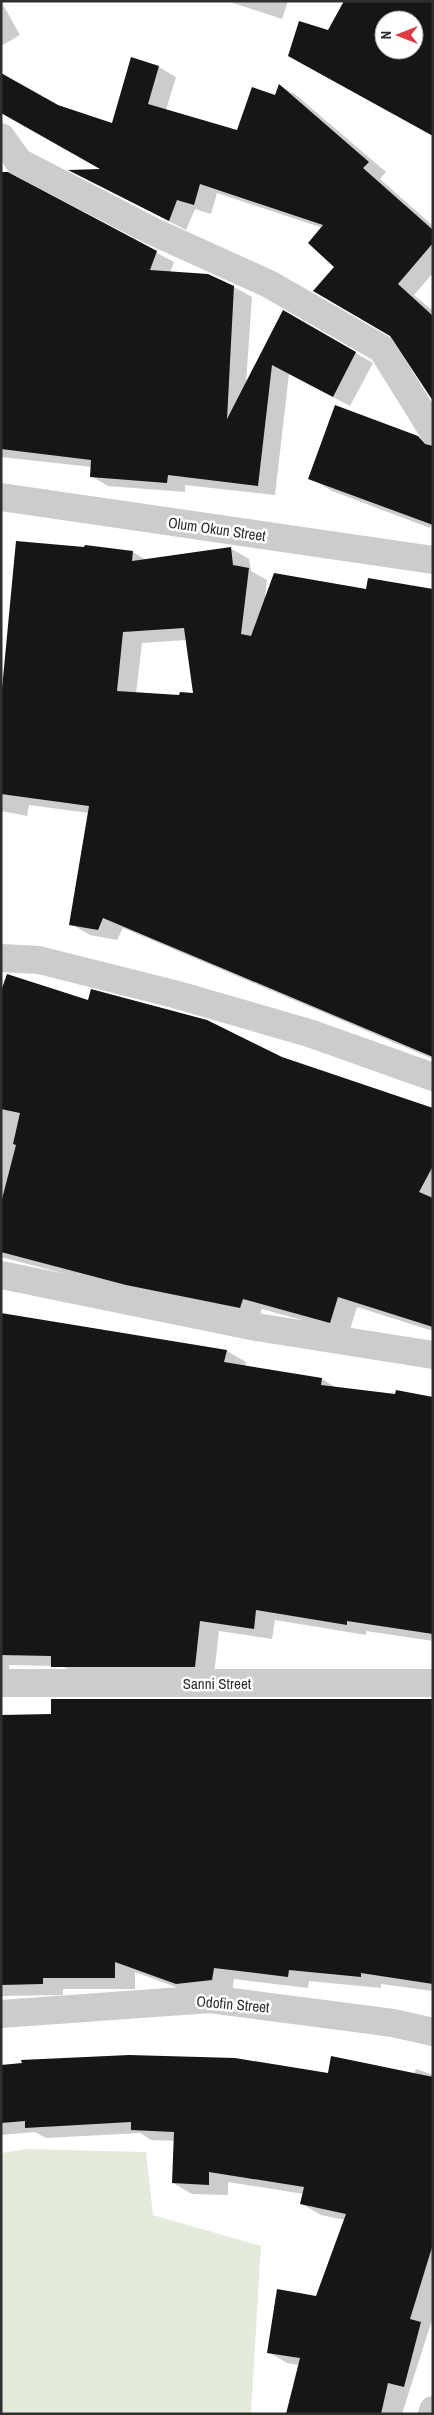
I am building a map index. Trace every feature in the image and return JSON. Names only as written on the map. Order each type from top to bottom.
[{"type":"street","points":[[1,137],[19,162],[152,231],[270,284],[382,349],[433,430]]},
{"type":"street","name":"Olum Okun Street","points":[[1,497],[433,560]]},
{"type":"street","points":[[1,958],[39,960],[174,994],[309,1032],[433,1077]]},
{"type":"street","points":[[1,1275],[256,1327],[433,1355]]},
{"type":"street","name":"Sanni Street","points":[[1,1683],[433,1683]]},
{"type":"street","name":"Odofin Street","points":[[1,2014],[210,1999],[393,2023],[433,2032]]},
{"type":"street","points":[[432,2414],[433,2410]]},
{"type":"shaded area","points":[[27,2149],[146,2152],[153,2215],[261,2246],[251,2414],[1,2414],[1,2153]]},
{"type":"building","points":[[344,1],[433,1],[433,136],[288,56],[299,21],[328,30]]},
{"type":"building","points":[[131,57],[159,66],[148,104],[237,130],[252,87],[275,95],[279,84],[369,162],[363,168],[433,230],[433,243],[398,284],[433,316],[433,401],[390,336],[313,291],[334,267],[308,243],[323,225],[200,184],[194,205],[177,200],[169,221],[68,170],[100,169],[1,113],[1,73],[58,105],[112,123]]},
{"type":"building","points":[[1,172],[8,172],[157,251],[150,270],[208,274],[234,286],[227,419],[283,310],[356,352],[333,397],[272,365],[258,486],[168,475],[167,483],[90,477],[91,460],[1,449]]},
{"type":"building","points":[[335,405],[418,436],[425,444],[433,446],[433,525],[308,479]]},
{"type":"building","points":[[16,541],[84,547],[85,545],[133,551],[132,561],[231,547],[233,565],[249,568],[241,634],[251,636],[274,573],[366,589],[368,578],[433,589],[433,1057],[103,918],[98,930],[69,925],[89,806],[1,794],[1,699]],"holes":[[[184,628],[193,693],[180,692],[179,695],[117,691],[123,632]]]},
{"type":"building","points":[[7,974],[88,1000],[91,989],[207,1020],[282,1057],[433,1108],[433,1166],[419,1192],[433,1198],[433,1327],[338,1297],[330,1323],[243,1299],[240,1308],[126,1285],[1,1252],[1,1203],[16,1145],[13,1144],[20,1113],[1,1109],[1,991]]},
{"type":"building","points":[[1,1313],[227,1350],[224,1362],[322,1378],[321,1385],[395,1394],[396,1390],[433,1397],[433,1634],[347,1621],[347,1625],[256,1610],[254,1629],[200,1621],[195,1667],[51,1667],[51,1656],[1,1655]]},
{"type":"building","points":[[51,1699],[433,1699],[433,1984],[361,1973],[361,1977],[289,1970],[288,1977],[214,1968],[212,1980],[176,1984],[115,1962],[115,1978],[43,1978],[43,1984],[1,1985],[1,1715],[51,1714]]},
{"type":"building","points":[[129,2055],[235,2058],[328,2073],[331,2056],[433,2077],[433,2244],[410,2319],[421,2322],[404,2387],[388,2383],[381,2414],[286,2414],[300,2358],[267,2353],[277,2289],[316,2296],[346,2214],[300,2204],[304,2187],[209,2172],[209,2185],[172,2183],[174,2132],[131,2130],[131,2122],[25,2128],[25,2121],[1,2123],[1,2065],[22,2063],[21,2060]]}]
